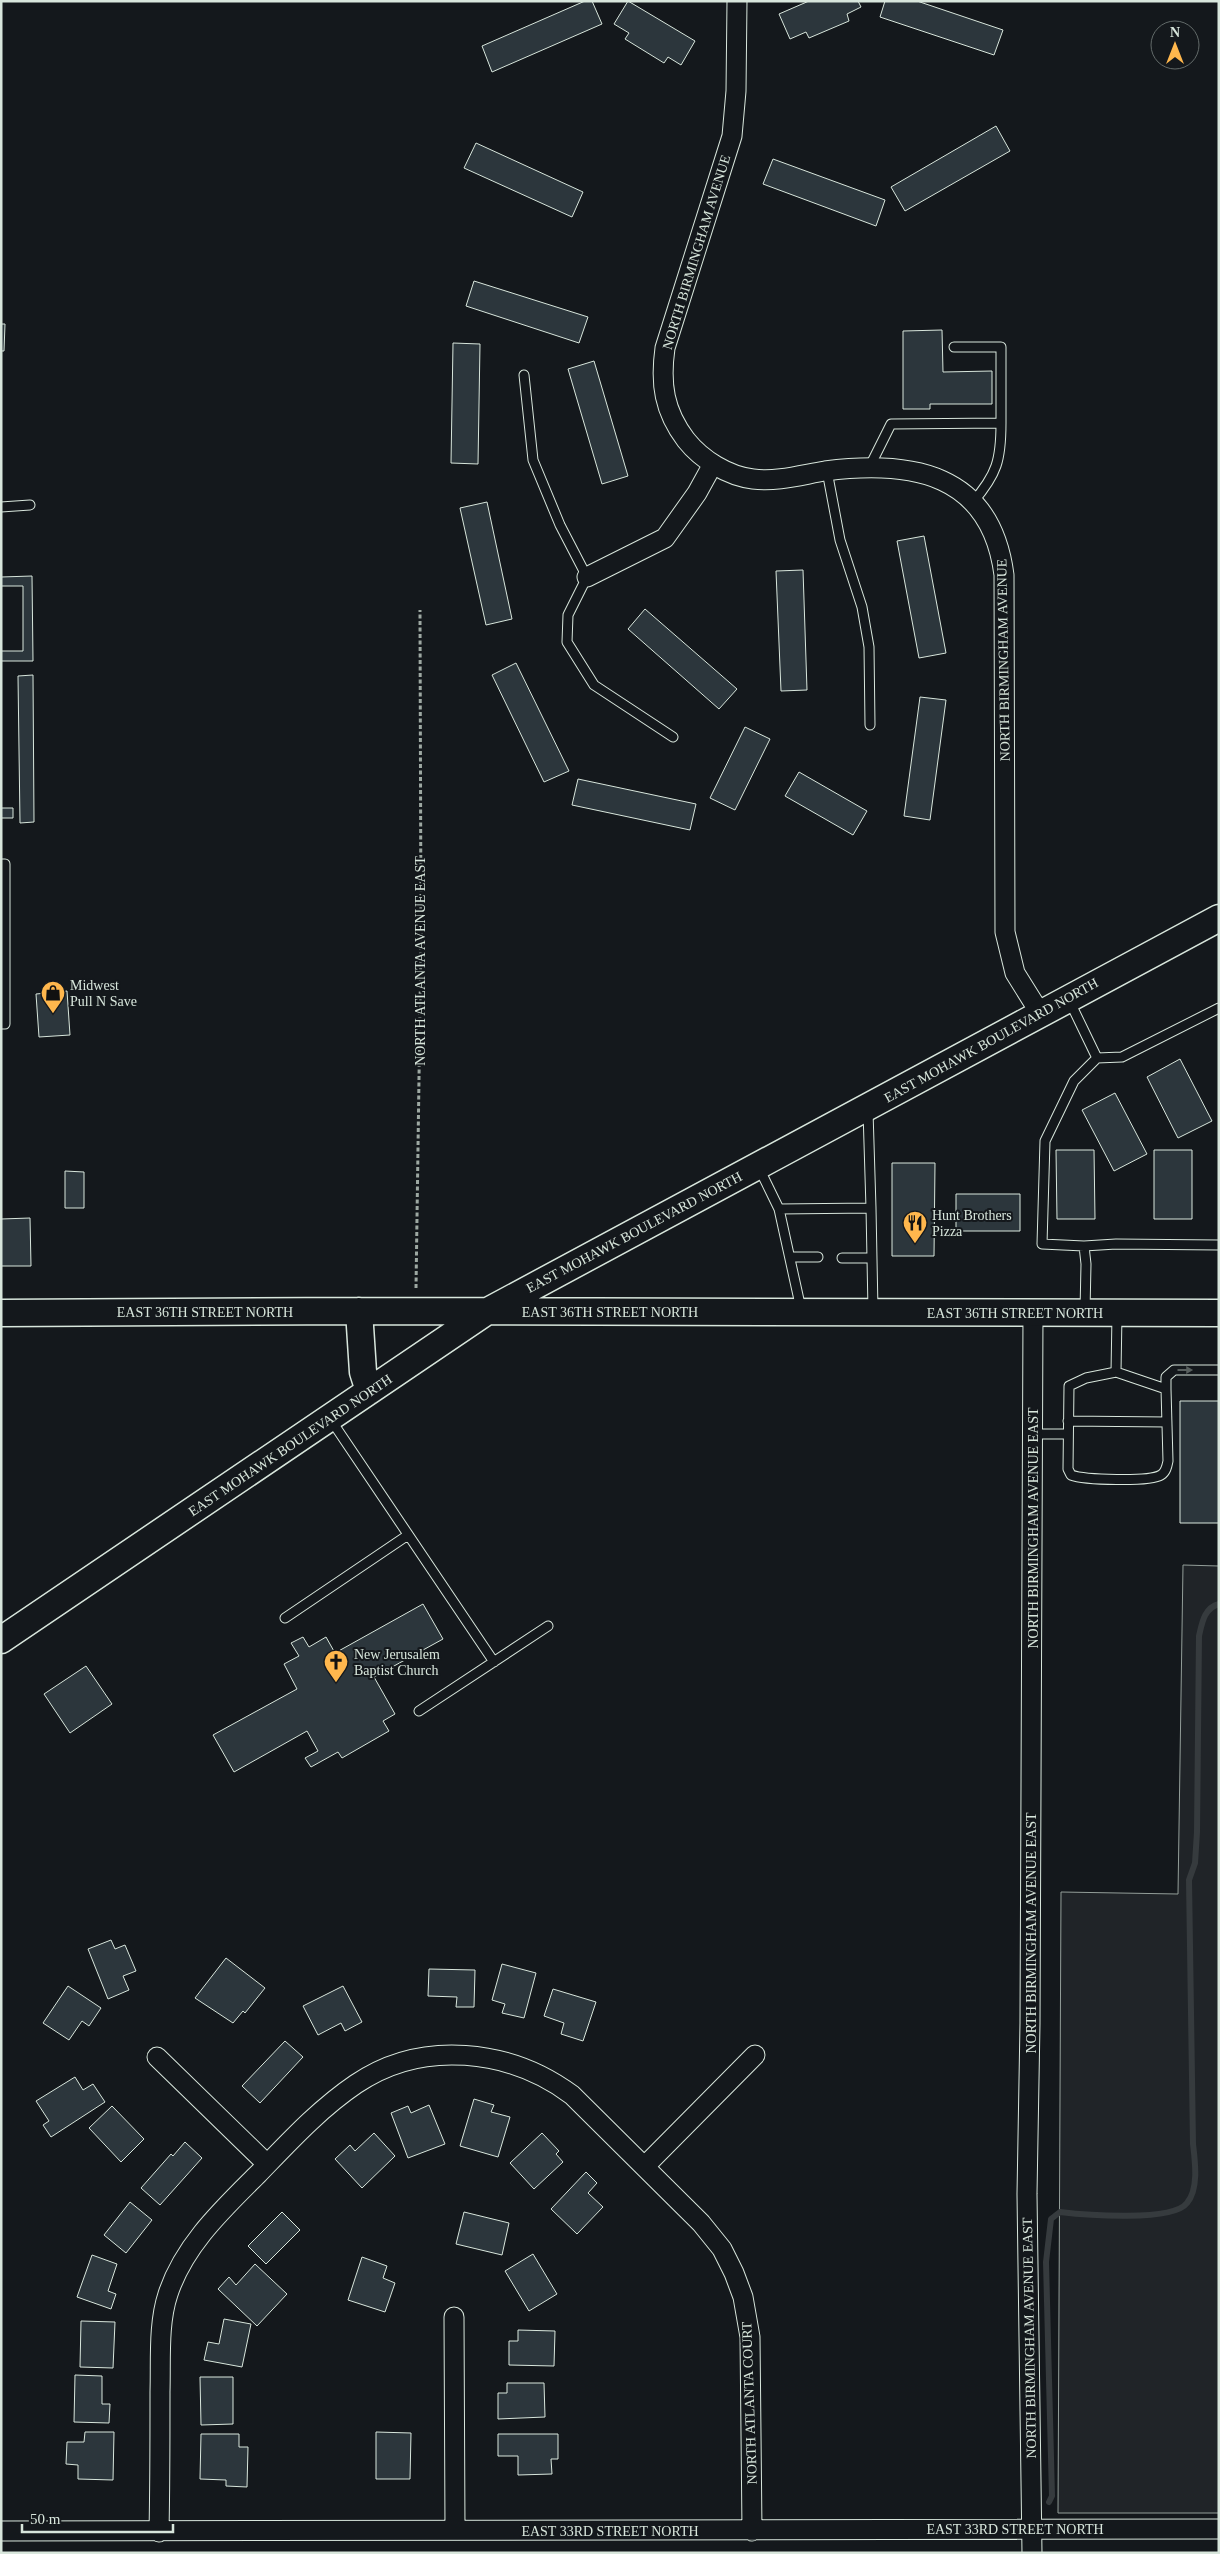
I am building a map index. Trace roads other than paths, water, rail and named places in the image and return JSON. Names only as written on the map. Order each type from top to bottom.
[{"type":"street","name":"NORTH BIRMINGHAM AVENUE","points":[[737,1],[736,90],[732,136],[665,348],[662,373],[663,393],[669,413],[677,428],[690,444],[712,464],[751,479],[770,480],[826,471],[868,469],[903,469],[928,474],[951,484],[973,502],[994,532],[1001,552],[1004,575],[1006,944],[1015,973],[1040,1013]]},
{"type":"street","points":[[587,577],[665,538],[697,493],[712,464]]},
{"type":"street","name":"EAST MOHAWK BOULEVARD NORTH","points":[[1,1640],[486,1312],[984,1046],[1068,997],[1219,918]]},
{"type":"street","points":[[359,1311],[363,1372],[369,1391]]},
{"type":"street","name":"EAST 36TH STREET NORTH","points":[[1,1313],[359,1311],[1219,1313]]},
{"type":"street","name":"NORTH BIRMINGHAM AVENUE EAST","points":[[1032,2553],[1028,2194],[1034,1313]]},
{"type":"street","name":"NORTH ATLANTA COURT","points":[[267,2164],[329,2104],[357,2083],[405,2061],[440,2056],[466,2055],[515,2064],[553,2081],[579,2101],[645,2166],[701,2223],[722,2249],[743,2297],[750,2337],[752,2531]]},
{"type":"street","points":[[645,2166],[755,2055]]},
{"type":"street","points":[[157,2057],[267,2164],[215,2217],[190,2248],[168,2294],[161,2333],[160,2532]]},
{"type":"street","points":[[454,2317],[454,2530]]},
{"type":"street","name":"EAST 33RD STREET NORTH","points":[[1,2531],[1219,2529]]},
{"type":"lane","points":[[954,347],[1001,347],[1001,449],[997,468],[989,484],[973,502]]},
{"type":"lane","points":[[524,374],[532,460],[560,525],[587,577],[568,615],[567,642],[594,686],[673,737]]},
{"type":"lane","points":[[868,469],[891,424],[1001,423]]},
{"type":"lane","points":[[826,471],[840,540],[862,607],[868,648],[870,724]]},
{"type":"lane","points":[[1,508],[30,505]]},
{"type":"lane","points":[[1,864],[5,864],[5,1024],[1,1024]]},
{"type":"lane","points":[[1068,997],[1097,1058]]},
{"type":"lane","points":[[1219,1008],[1122,1057],[1097,1058],[1074,1080],[1045,1141],[1042,1244],[1084,1246],[1116,1244],[1219,1245]]},
{"type":"lane","points":[[868,1107],[873,1312]]},
{"type":"lane","points":[[758,1166],[779,1209],[802,1312]]},
{"type":"lane","points":[[779,1209],[871,1208]]},
{"type":"lane","points":[[1084,1246],[1086,1264],[1085,1312]]},
{"type":"lane","points":[[790,1257],[818,1257]]},
{"type":"lane","points":[[842,1258],[872,1258]]},
{"type":"lane","points":[[1116,1372],[1117,1313]]},
{"type":"lane","points":[[1166,1389],[1116,1372],[1086,1378],[1070,1386],[1068,1469],[1071,1475],[1082,1478],[1154,1478],[1166,1470],[1168,1461],[1166,1377],[1174,1370],[1219,1370]]},
{"type":"lane","points":[[329,1418],[494,1662]]},
{"type":"lane","points":[[1068,1421],[1167,1422]]},
{"type":"lane","points":[[1034,1434],[1068,1434]]},
{"type":"lane","points":[[285,1618],[408,1535]]},
{"type":"lane","points":[[419,1711],[548,1626]]},
{"type":"waterway","points":[[1049,2502],[1052,2496],[1046,2262],[1051,2219],[1060,2212],[1128,2216],[1165,2213],[1179,2209],[1187,2203],[1195,2183],[1189,1880],[1195,1863],[1197,1832],[1199,1636],[1207,1612],[1219,1604]]},
{"type":"place","name":"Midwest Pull N Save","points":[[53,1014]]},
{"type":"place","name":"Hunt Brothers Pizza","points":[[915,1244]]},
{"type":"place","name":"New Jerusalem Baptist Church","points":[[336,1683]]}]
